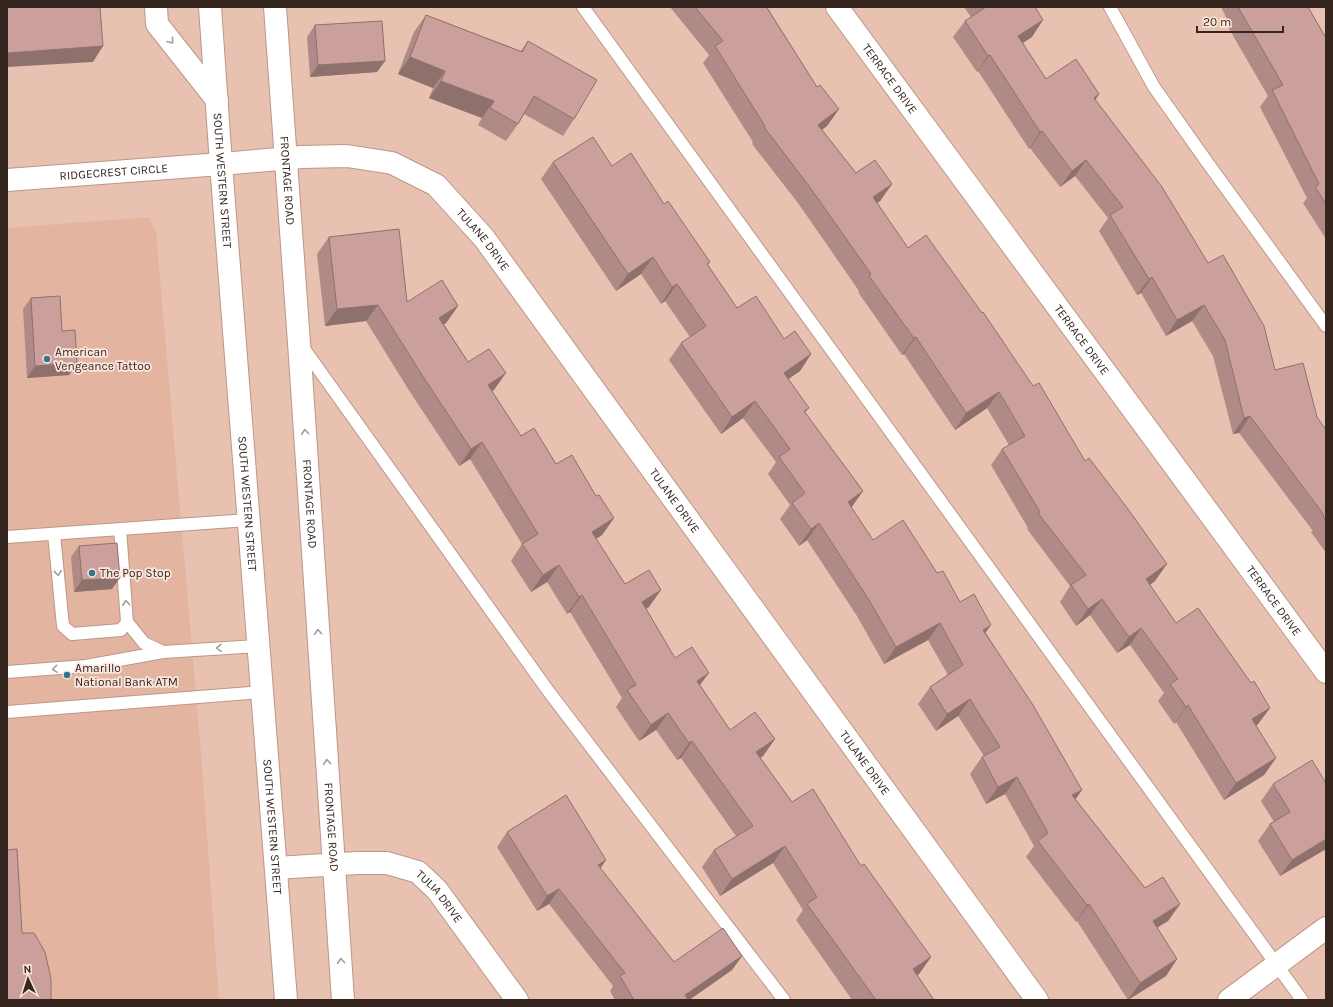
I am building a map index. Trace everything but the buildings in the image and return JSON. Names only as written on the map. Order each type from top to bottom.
[{"type":"street","points":[[156,7],[157,24],[217,100]]},
{"type":"street","name":"SOUTH WESTERN STREET","points":[[210,7],[248,520],[286,1000]]},
{"type":"street","name":"FRONTAGE ROAD","points":[[275,7],[343,1000]]},
{"type":"street","name":"TERRACE DRIVE","points":[[837,7],[1326,672]]},
{"type":"street","name":"TULANE DRIVE","points":[[221,164],[347,156],[392,163],[436,185],[484,238],[1037,1000]]},
{"type":"street","name":"RIDGECREST CIRCLE","points":[[7,180],[221,164]]},
{"type":"street","name":"TULIA DRIVE","points":[[276,868],[334,864],[387,863],[418,872],[438,890],[517,1000]]},
{"type":"street","points":[[1228,1000],[1326,928]]},
{"type":"lane","points":[[583,7],[1302,1000]]},
{"type":"lane","points":[[1110,7],[1154,87],[1326,326]]},
{"type":"lane","points":[[299,343],[549,692],[784,1000]]},
{"type":"lane","points":[[7,537],[248,520]]},
{"type":"lane","points":[[120,529],[128,622],[144,643],[162,652]]},
{"type":"lane","points":[[54,534],[63,626],[72,634],[121,630],[128,622]]},
{"type":"lane","points":[[7,672],[86,666],[162,652],[258,646]]},
{"type":"lane","points":[[7,712],[262,692]]},
{"type":"shaded area","points":[[149,217],[156,231],[201,752],[219,1000],[7,1000],[7,228]]},
{"type":"place","name":"American Vengeance Tattoo","points":[[47,359]]},
{"type":"place","name":"The Pop Stop","points":[[92,573]]},
{"type":"place","name":"Amarillo National Bank ATM","points":[[67,675]]}]
